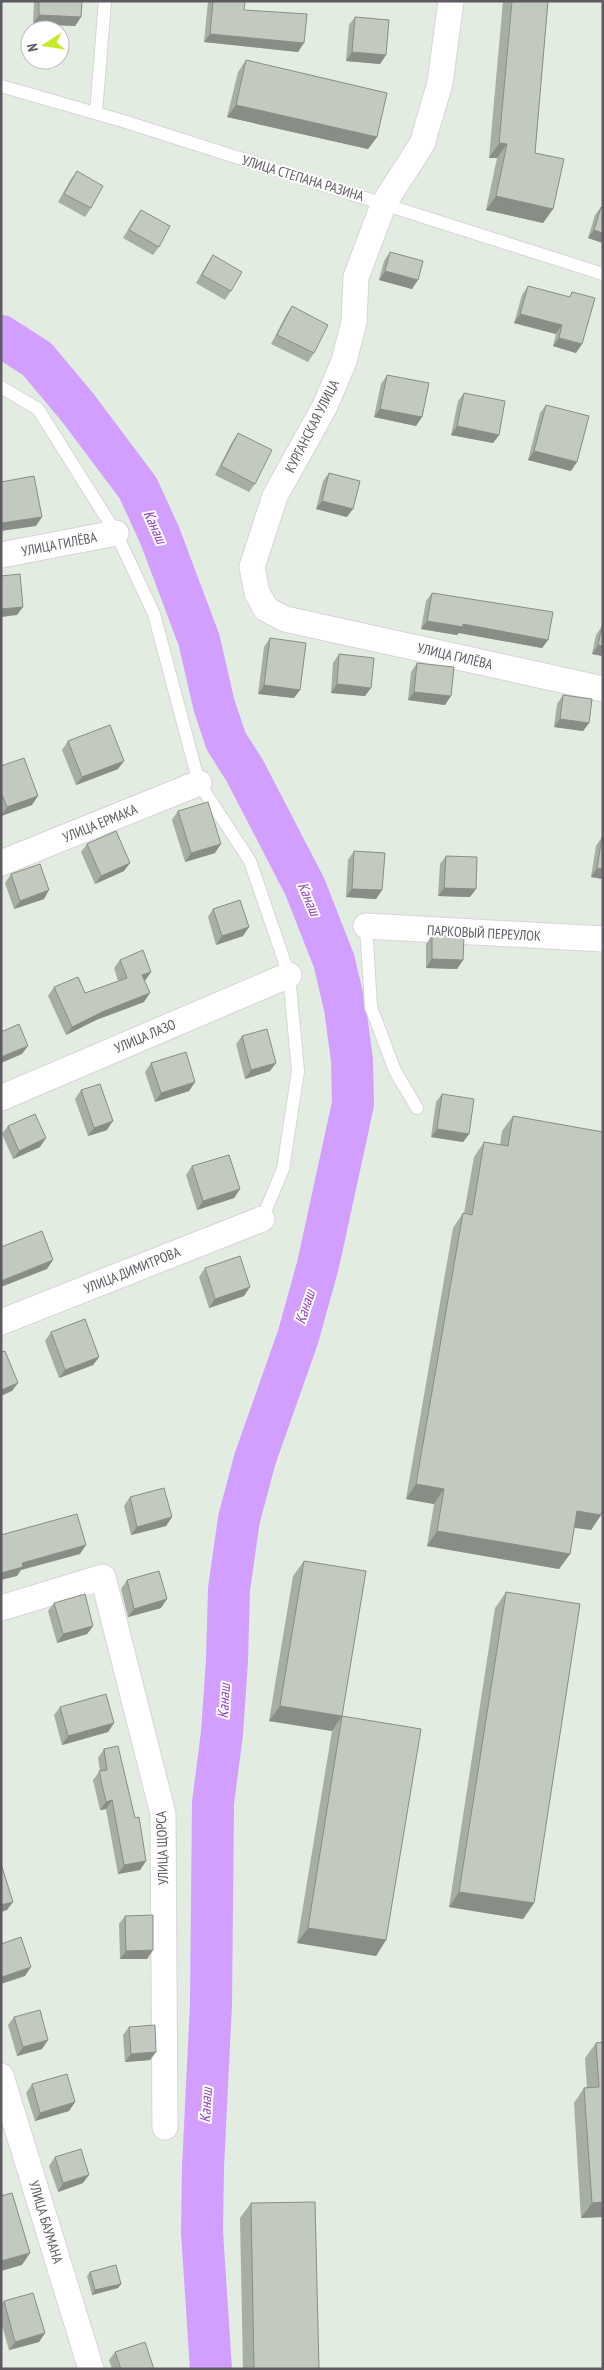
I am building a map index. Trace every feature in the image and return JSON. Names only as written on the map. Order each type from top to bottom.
[{"type":"street","name":"КУРГАНСКАЯ УЛИЦА","points":[[308,623],[285,619],[266,609],[256,593],[252,568],[275,496],[326,406],[344,361],[354,322],[356,276],[384,203],[422,144],[440,83],[451,1]]},
{"type":"street","name":"УЛИЦА ГИЛЁВА","points":[[1,555],[116,533]]},
{"type":"street","name":"УЛИЦА ГИЛЁВА","points":[[308,623],[603,689]]},
{"type":"street","name":"УЛИЦА ЕРМАКА","points":[[1,863],[199,783]]},
{"type":"street","name":"ПАРКОВЫЙ ПЕРЕУЛОК","points":[[366,926],[603,939]]},
{"type":"street","name":"УЛИЦА ЛАЗО","points":[[1,1098],[289,975]]},
{"type":"street","name":"УЛИЦА ДИМИТРОВА","points":[[1,1322],[262,1219]]},
{"type":"street","name":"УЛИЦА ЩОРСА","points":[[1,1608],[102,1577],[163,1814],[165,2127]]},
{"type":"street","name":"УЛИЦА БАУМАНА","points":[[1,2076],[91,2369]]},
{"type":"lane","points":[[96,113],[104,1]]},
{"type":"lane","name":"УЛИЦА СТЕПАНА РАЗИНА","points":[[1,86],[96,113],[603,274]]},
{"type":"lane","points":[[1,387],[38,409],[116,533],[154,614],[199,783],[250,860],[289,975],[298,1071],[284,1169],[262,1219]]},
{"type":"lane","points":[[366,926],[371,1007],[394,1071],[417,1108]]},
{"type":"building","points":[[39,1],[82,1],[81,17],[39,15]]},
{"type":"building","points":[[213,1],[245,1],[244,10],[307,14],[304,43],[210,34]]},
{"type":"building","points":[[512,1],[548,1],[535,153],[564,159],[553,209],[496,196],[507,144],[499,143]]},
{"type":"building","points":[[355,17],[389,20],[386,55],[352,52]]},
{"type":"building","points":[[246,60],[387,93],[377,137],[236,105]]},
{"type":"building","points":[[77,171],[103,186],[91,208],[64,194]]},
{"type":"building","points":[[601,207],[603,208],[603,233],[594,230]]},
{"type":"building","points":[[141,210],[170,226],[159,247],[129,230]]},
{"type":"building","points":[[390,252],[423,261],[418,280],[385,271]]},
{"type":"building","points":[[213,255],[242,272],[231,291],[202,275]]},
{"type":"building","points":[[528,286],[570,297],[572,292],[595,298],[582,344],[559,338],[562,325],[520,314]]},
{"type":"building","points":[[292,306],[328,325],[314,353],[277,335]]},
{"type":"building","points":[[387,375],[429,383],[422,417],[380,409]]},
{"type":"building","points":[[464,393],[505,401],[499,435],[457,426]]},
{"type":"building","points":[[546,405],[589,416],[577,462],[534,451]]},
{"type":"building","points":[[238,433],[272,450],[255,484],[221,466]]},
{"type":"building","points":[[329,473],[360,481],[353,509],[322,501]]},
{"type":"building","points":[[34,476],[42,517],[1,523],[1,482]]},
{"type":"building","points":[[20,574],[23,607],[1,609],[1,576]]},
{"type":"building","points":[[432,593],[553,612],[548,640],[463,624],[463,627],[427,621]]},
{"type":"building","points":[[603,627],[603,646],[598,645]]},
{"type":"building","points":[[270,638],[306,643],[300,690],[264,685]]},
{"type":"building","points":[[339,654],[374,658],[371,688],[337,684]]},
{"type":"building","points":[[417,663],[454,667],[451,696],[414,692]]},
{"type":"building","points":[[563,695],[592,699],[589,723],[560,719]]},
{"type":"building","points":[[110,725],[124,761],[82,777],[68,741]]},
{"type":"building","points":[[24,758],[38,796],[7,807],[1,792],[1,766]]},
{"type":"building","points":[[208,802],[221,844],[191,853],[178,811]]},
{"type":"building","points":[[116,831],[130,863],[101,876],[87,844]]},
{"type":"building","points":[[603,837],[603,869],[597,868]]},
{"type":"building","points":[[354,851],[385,853],[382,890],[352,889]]},
{"type":"building","points":[[446,856],[477,857],[476,889],[444,888]]},
{"type":"building","points":[[40,864],[49,890],[20,901],[11,874]]},
{"type":"building","points":[[240,900],[249,927],[222,936],[213,909]]},
{"type":"building","points":[[432,935],[464,937],[463,960],[432,959]]},
{"type":"building","points":[[143,950],[151,972],[142,975],[150,993],[102,1012],[72,1027],[54,987],[78,977],[85,993],[127,978],[120,960]]},
{"type":"building","points":[[19,1024],[28,1046],[1,1057],[1,1032]]},
{"type":"building","points":[[267,1029],[276,1063],[251,1070],[242,1036]]},
{"type":"building","points":[[186,1052],[195,1082],[161,1093],[151,1063]]},
{"type":"building","points":[[100,1084],[113,1121],[94,1128],[81,1090]]},
{"type":"building","points":[[442,1094],[474,1099],[469,1134],[437,1129]]},
{"type":"building","points":[[35,1114],[46,1138],[19,1151],[8,1126]]},
{"type":"building","points":[[513,1116],[603,1132],[603,1508],[601,1515],[577,1511],[570,1554],[437,1531],[444,1489],[416,1484],[463,1213],[472,1215],[484,1142],[508,1146]]},
{"type":"building","points":[[229,1155],[240,1189],[203,1201],[192,1166]]},
{"type":"building","points":[[42,1231],[53,1260],[1,1281],[1,1247]]},
{"type":"building","points":[[240,1256],[250,1287],[215,1299],[205,1268]]},
{"type":"building","points":[[85,1319],[99,1357],[65,1370],[51,1332]]},
{"type":"building","points":[[5,1351],[18,1383],[1,1390],[1,1352]]},
{"type":"building","points":[[164,1488],[172,1517],[137,1527],[130,1497]]},
{"type":"building","points":[[77,1514],[86,1545],[22,1563],[23,1567],[1,1573],[1,1535]]},
{"type":"building","points":[[304,1561],[366,1571],[342,1716],[280,1706]]},
{"type":"building","points":[[159,1571],[167,1599],[134,1609],[127,1580]]},
{"type":"building","points":[[506,1592],[580,1604],[534,1903],[459,1892]]},
{"type":"building","points":[[85,1594],[93,1626],[63,1634],[54,1603]]},
{"type":"building","points":[[106,1694],[114,1723],[68,1736],[60,1707]]},
{"type":"building","points":[[342,1716],[421,1729],[386,1940],[308,1928]]},
{"type":"building","points":[[118,1746],[135,1818],[139,1817],[146,1861],[124,1865],[112,1800],[106,1802],[99,1771],[107,1770],[104,1749]]},
{"type":"building","points":[[1,1864],[13,1902],[1,1905]]},
{"type":"building","points":[[153,1915],[153,1950],[126,1951],[125,1916]]},
{"type":"building","points":[[21,1937],[31,1967],[2,1977],[1,1944]]},
{"type":"building","points":[[40,2010],[48,2040],[23,2047],[14,2017]]},
{"type":"building","points":[[155,2025],[156,2052],[131,2054],[129,2027]]},
{"type":"building","points":[[603,2042],[603,2202],[592,2203],[584,2088],[599,2087],[596,2043]]},
{"type":"building","points":[[67,2074],[75,2102],[40,2113],[32,2084]]},
{"type":"building","points":[[81,2149],[89,2175],[63,2183],[55,2157]]},
{"type":"building","points":[[12,2193],[30,2253],[1,2261],[1,2196]]},
{"type":"building","points":[[315,2202],[319,2369],[254,2369],[251,2203]]},
{"type":"building","points":[[116,2265],[121,2284],[95,2290],[90,2272]]},
{"type":"building","points":[[33,2293],[45,2333],[15,2342],[4,2301]]},
{"type":"building","points":[[145,2342],[154,2369],[121,2369],[115,2352]]},
{"type":"waterway","name":"Канаш","points":[[1,336],[37,359],[78,408],[138,488],[160,536],[199,640],[214,705],[226,741],[245,771],[305,887],[334,961],[345,1008],[352,1060],[353,1104],[318,1265],[298,1337],[255,1459],[239,1519],[229,1589],[222,1733],[213,1803],[211,2004],[203,2167],[202,2232],[211,2369]]}]
